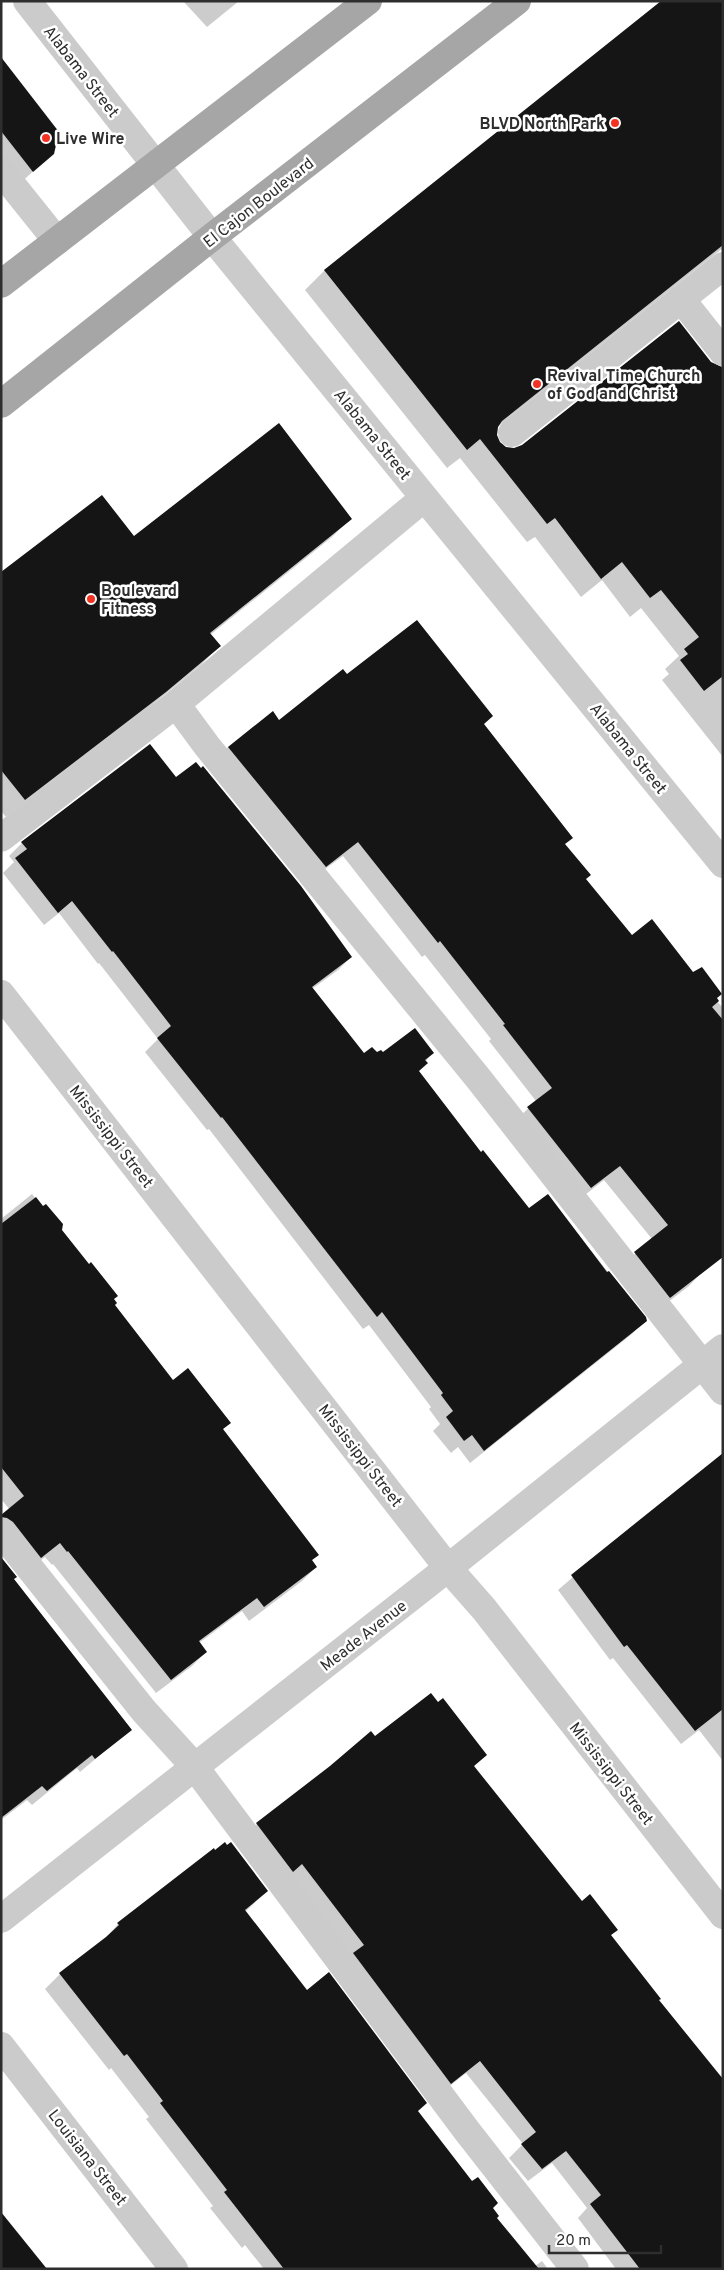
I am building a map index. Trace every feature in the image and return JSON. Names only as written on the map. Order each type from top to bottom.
[{"type":"main road","points":[[1,284],[368,1]]},
{"type":"main road","name":"El Cajon Boulevard","points":[[1,404],[212,237],[517,1]]},
{"type":"street","name":"Alabama Street","points":[[27,1],[212,237],[723,864]]},
{"type":"street","points":[[1,171],[57,241]]},
{"type":"street","points":[[512,433],[723,266]]},
{"type":"street","points":[[681,299],[723,352]]},
{"type":"street","points":[[1,838],[176,704],[424,498]]},
{"type":"street","points":[[176,704],[207,746],[478,1078],[712,1356],[723,1391]]},
{"type":"street","name":"Mississippi Street","points":[[1,994],[448,1568],[484,1609],[723,1915]]},
{"type":"street","name":"Meade Avenue","points":[[1,1919],[448,1568],[712,1356]]},
{"type":"street","points":[[1,1532],[144,1711],[194,1766],[461,2123],[575,2269]]},
{"type":"street","name":"Louisiana Street","points":[[1,2046],[174,2269]]},
{"type":"building","name":"BLVD North Park","points":[[661,1],[723,1],[723,245],[502,421],[498,427],[497,435],[500,442],[506,447],[514,448],[522,445],[679,321],[711,362],[722,367],[723,676],[704,691],[680,660],[688,654],[684,649],[699,637],[661,590],[650,598],[622,562],[601,579],[555,518],[547,524],[480,439],[467,450],[324,270]]},
{"type":"building","points":[[1,57],[59,132],[54,154],[33,172],[1,131]]},
{"type":"building","points":[[279,423],[352,519],[210,633],[221,646],[166,692],[25,800],[1,770],[1,572],[102,495],[134,536]]},
{"type":"building","points":[[417,620],[493,716],[484,724],[573,838],[565,844],[591,875],[586,879],[632,935],[652,919],[693,972],[702,967],[722,994],[717,998],[719,1001],[712,1007],[723,1020],[723,1257],[670,1298],[634,1252],[668,1225],[620,1166],[591,1188],[527,1107],[552,1088],[440,941],[438,943],[358,842],[326,867],[228,747],[273,711],[279,720],[343,669],[347,674]]},
{"type":"building","points":[[150,744],[176,777],[196,762],[201,768],[203,766],[301,886],[352,957],[312,987],[364,1053],[372,1047],[377,1052],[381,1050],[383,1052],[415,1028],[434,1053],[425,1060],[428,1063],[419,1071],[481,1152],[483,1150],[529,1208],[548,1194],[607,1272],[609,1271],[646,1317],[647,1321],[484,1451],[472,1435],[464,1441],[446,1417],[453,1411],[441,1395],[443,1393],[382,1312],[377,1317],[222,1117],[157,1038],[171,1026],[113,951],[72,901],[58,913],[15,858],[27,849],[21,842]]},
{"type":"building","points":[[36,1197],[43,1206],[46,1204],[63,1224],[62,1230],[118,1296],[114,1299],[117,1303],[115,1305],[173,1380],[188,1368],[231,1423],[223,1429],[319,1555],[312,1560],[317,1567],[264,1607],[257,1598],[199,1641],[207,1652],[171,1680],[60,1543],[41,1558],[13,1522],[1,1517],[24,1496],[1,1467],[1,1224]]},
{"type":"building","points":[[723,1453],[723,1709],[695,1731],[627,1645],[624,1647],[571,1575]]},
{"type":"building","points":[[1,1557],[17,1577],[14,1579],[132,1730],[95,1759],[92,1755],[47,1791],[42,1786],[1,1818]]},
{"type":"building","points":[[431,1693],[438,1702],[443,1698],[487,1755],[474,1766],[582,1901],[590,1894],[618,1930],[611,1935],[661,1999],[659,2000],[723,2079],[723,2269],[640,2269],[590,2204],[601,2195],[566,2151],[542,2169],[521,2144],[536,2132],[480,2061],[451,2084],[353,1953],[364,1945],[302,1864],[293,1872],[256,1823],[330,1766],[371,1731],[375,1736]]},
{"type":"building","points":[[225,1842],[227,1845],[231,1842],[268,1891],[245,1910],[307,1990],[329,1972],[427,2103],[418,2111],[472,2181],[478,2177],[498,2203],[493,2208],[499,2216],[497,2218],[539,2269],[284,2269],[224,2192],[227,2190],[160,2103],[163,2101],[127,2054],[124,2056],[59,1973],[106,1937],[119,1925],[117,1923],[214,1848],[215,1850]]},
{"type":"building","points":[[1,2212],[47,2269],[1,2269]]},
{"type":"place","name":"BLVD North Park","points":[[615,123]]},
{"type":"place","name":"Live Wire","points":[[46,138]]},
{"type":"place","name":"Revival Time Church of God and Christ","points":[[537,384]]},
{"type":"place","name":"Boulevard Fitness","points":[[91,599]]}]
